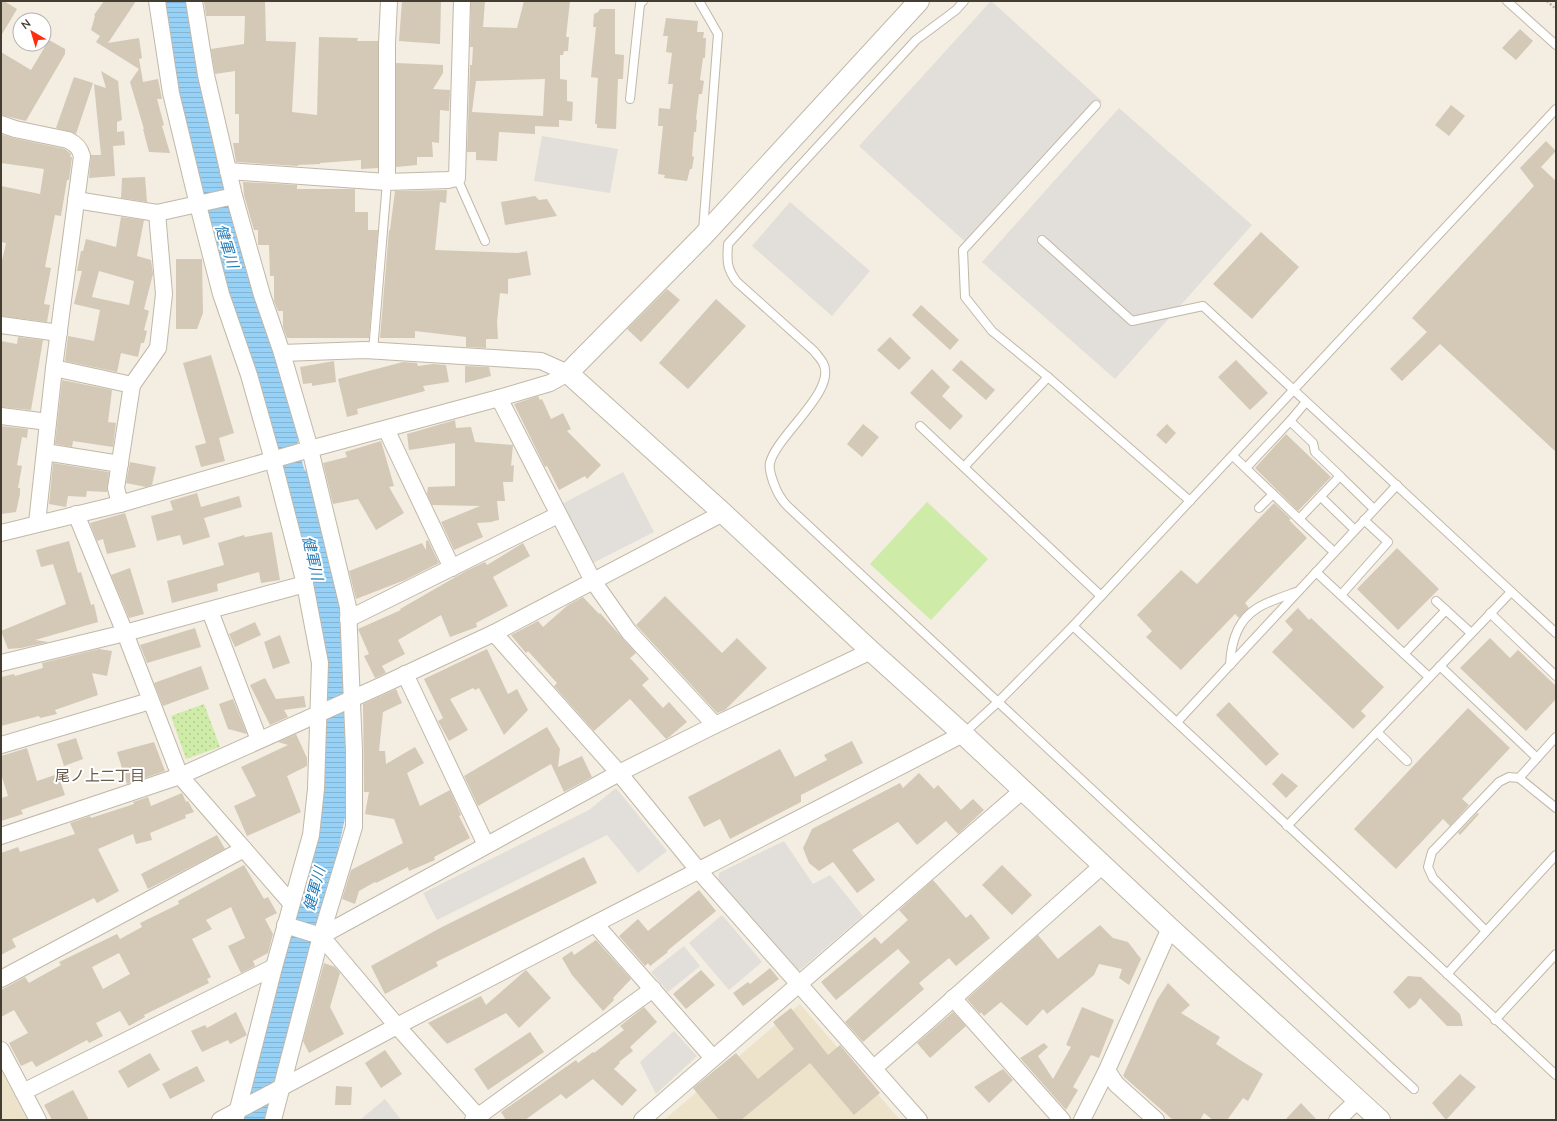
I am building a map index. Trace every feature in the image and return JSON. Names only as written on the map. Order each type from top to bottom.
[{"type":"street","points":[[158,1],[171,93],[200,204],[221,294],[249,375],[273,460],[305,584],[320,663],[316,789],[310,835],[274,967],[237,1115]]},
{"type":"street","points":[[194,1],[206,75],[234,196],[262,295],[282,353],[310,449],[348,607],[354,750],[354,827],[322,936],[273,1120]]},
{"type":"street","points":[[387,182],[387,44],[389,1]]},
{"type":"street","points":[[228,171],[387,182],[448,180],[457,178],[462,1]]},
{"type":"street","points":[[1,533],[120,504],[310,449],[499,398],[550,383],[568,373],[703,236],[918,1]]},
{"type":"street","points":[[1,124],[15,129],[68,140],[76,144],[81,151],[82,156],[54,368],[37,523]]},
{"type":"street","points":[[76,200],[157,214],[234,196]]},
{"type":"street","points":[[120,504],[116,488],[132,385],[158,348],[164,294],[157,214]]},
{"type":"street","points":[[1,325],[59,333]]},
{"type":"street","points":[[282,353],[373,351],[541,361],[568,373],[723,513],[871,651],[1104,864],[1170,928],[1380,1120]]},
{"type":"street","points":[[54,368],[132,385]]},
{"type":"street","points":[[499,398],[593,581],[629,632],[715,724]]},
{"type":"street","points":[[1,416],[48,422]]},
{"type":"street","points":[[386,429],[452,568]]},
{"type":"street","points":[[45,452],[120,464]]},
{"type":"street","points":[[1,836],[180,776],[494,632],[723,513]]},
{"type":"street","points":[[76,514],[125,633],[180,776],[291,904]]},
{"type":"street","points":[[348,619],[558,515]]},
{"type":"street","points":[[1,663],[210,611],[305,584]]},
{"type":"street","points":[[210,611],[259,740]]},
{"type":"street","points":[[494,632],[619,773],[699,871],[919,1120]]},
{"type":"street","points":[[322,936],[619,773],[715,724],[871,651]]},
{"type":"street","points":[[405,674],[486,845]]},
{"type":"street","points":[[1,745],[150,701]]},
{"type":"street","points":[[220,1120],[237,1115],[282,1087],[397,1026],[963,734]]},
{"type":"street","points":[[642,1120],[1023,790]]},
{"type":"street","points":[[1,980],[244,849]]},
{"type":"street","points":[[874,1068],[1104,864]]},
{"type":"street","points":[[595,924],[713,1058]]},
{"type":"street","points":[[285,925],[322,936],[397,1026],[478,1119],[653,989]]},
{"type":"street","points":[[1082,1120],[1107,1070],[1170,928]]},
{"type":"street","points":[[23,1092],[274,967]]},
{"type":"street","points":[[953,998],[1062,1120]]},
{"type":"street","points":[[1,1050],[38,1120]]},
{"type":"street","points":[[1107,1070],[1116,1084],[1156,1120]]},
{"type":"street","points":[[1337,1120],[1358,1100]]},
{"type":"lane","points":[[630,99],[640,4],[643,1]]},
{"type":"lane","points":[[699,1],[718,34],[703,236]]},
{"type":"lane","points":[[964,1],[956,10],[916,40],[728,244],[727,260],[729,272],[736,282],[814,351],[824,364],[826,373],[820,394],[776,448],[769,464],[773,480],[781,498],[798,516],[1414,1089]]},
{"type":"lane","points":[[1507,1],[1556,46]]},
{"type":"lane","points":[[1096,104],[963,250],[965,297],[992,331],[1048,377],[1190,502]]},
{"type":"lane","points":[[963,734],[998,702],[1073,626],[1556,109]]},
{"type":"lane","points":[[457,178],[485,241]]},
{"type":"lane","points":[[373,351],[387,182]]},
{"type":"lane","points":[[1042,240],[1132,321],[1203,306],[1397,484],[1556,633]]},
{"type":"lane","points":[[964,467],[1048,377]]},
{"type":"lane","points":[[1246,468],[1306,402]]},
{"type":"lane","points":[[1290,421],[1313,443],[1315,452],[1374,509]]},
{"type":"lane","points":[[920,426],[1101,596]]},
{"type":"lane","points":[[1233,456],[1334,552]]},
{"type":"lane","points":[[1300,519],[1340,476]]},
{"type":"lane","points":[[1177,722],[1397,484]]},
{"type":"lane","points":[[1259,508],[1273,494]]},
{"type":"lane","points":[[1321,497],[1355,530]]},
{"type":"lane","points":[[1341,595],[1388,542],[1364,520]]},
{"type":"lane","points":[[1316,572],[1429,677]]},
{"type":"lane","points":[[1230,665],[1231,650],[1238,626],[1256,609],[1299,591]]},
{"type":"lane","points":[[1287,826],[1511,592]]},
{"type":"lane","points":[[1436,601],[1471,633]]},
{"type":"lane","points":[[1404,654],[1446,610]]},
{"type":"lane","points":[[1490,613],[1556,676]]},
{"type":"lane","points":[[1073,626],[1556,1075]]},
{"type":"lane","points":[[1440,666],[1536,758]]},
{"type":"lane","points":[[1377,732],[1407,761]]},
{"type":"lane","points":[[1519,778],[1536,758],[1555,741]]},
{"type":"lane","points":[[1486,931],[1433,878],[1428,867],[1432,852],[1499,782],[1509,777],[1519,778],[1556,808]]},
{"type":"lane","points":[[1446,974],[1556,855]]},
{"type":"lane","points":[[1496,1020],[1556,954]]},
{"type":"path","points":[[1547,1],[1556,9]]},
{"type":"shaded area","points":[[991,1],[1102,101],[970,246],[859,146]]},
{"type":"shaded area","points":[[1119,108],[1252,225],[1115,379],[982,262]]},
{"type":"shaded area","points":[[542,136],[618,149],[610,193],[534,181]]},
{"type":"shaded area","points":[[790,202],[870,271],[832,316],[752,246]]},
{"type":"shaded area","points":[[623,472],[654,532],[591,564],[560,505]]},
{"type":"shaded area","points":[[616,788],[667,851],[638,873],[607,835],[437,920],[423,893],[589,810]]},
{"type":"shaded area","points":[[784,841],[813,884],[830,875],[863,916],[800,970],[794,968],[718,880],[719,873]]},
{"type":"shaded area","points":[[722,915],[762,962],[729,990],[689,943]]},
{"type":"shaded area","points":[[684,946],[700,966],[668,992],[651,972]]},
{"type":"shaded area","points":[[800,1004],[900,1120],[664,1120]]},
{"type":"shaded area","points":[[674,1031],[697,1056],[656,1094],[640,1062]]},
{"type":"shaded area","points":[[1,1069],[28,1120],[1,1120]]},
{"type":"shaded area","points":[[385,1099],[401,1120],[360,1120]]},
{"type":"green space","points":[[927,502],[988,559],[931,620],[870,564]]},
{"type":"green space","points":[[204,704],[220,747],[186,759],[171,716]]},
{"type":"water","name":"健軍川","points":[[161,1],[190,1],[231,211],[252,288],[301,439],[297,443],[304,469],[308,473],[341,606],[348,804],[330,887],[267,1120],[239,1120],[299,896],[323,667],[195,175]]},
{"type":"building","points":[[1,1],[4,1],[17,9],[15,12],[12,12],[12,17],[1,36]]},
{"type":"building","points":[[104,1],[136,1],[108,43],[139,38],[142,58],[139,59],[143,82],[158,79],[162,99],[157,99],[164,125],[162,126],[170,153],[149,152],[130,82],[139,69],[96,42],[100,36],[91,30],[94,15]]},
{"type":"building","points":[[204,1],[265,1],[266,41],[296,42],[292,112],[317,115],[319,37],[358,38],[357,41],[378,41],[378,168],[361,169],[361,160],[298,166],[236,162],[233,143],[239,143],[239,114],[235,114],[235,71],[215,74],[211,49],[244,44],[245,16],[206,16]]},
{"type":"building","points":[[402,1],[441,1],[440,44],[399,41]]},
{"type":"building","points":[[471,1],[485,1],[483,27],[517,28],[524,1],[570,1],[566,37],[569,37],[568,51],[564,51],[563,55],[560,55],[560,79],[567,80],[567,101],[573,102],[572,121],[559,120],[559,127],[535,126],[535,134],[499,132],[497,161],[476,160],[476,152],[467,152],[470,65],[472,65],[473,47],[470,47]],"holes":[[[545,79],[543,116],[472,112],[476,81]]]},
{"type":"building","points":[[600,9],[615,9],[615,54],[624,55],[623,79],[618,79],[616,129],[597,128],[597,124],[595,124],[598,78],[591,77],[596,27],[593,27],[594,14]]},
{"type":"building","points":[[666,18],[698,21],[697,32],[704,32],[703,38],[706,38],[705,58],[703,58],[700,80],[704,81],[702,94],[699,94],[696,132],[694,132],[692,156],[694,157],[692,169],[690,169],[687,181],[664,178],[665,175],[658,174],[663,126],[658,126],[659,108],[670,109],[673,84],[668,84],[672,53],[666,52],[668,36],[663,36]]},
{"type":"building","points":[[1520,29],[1533,41],[1516,60],[1502,48]]},
{"type":"building","points":[[52,42],[65,49],[65,54],[26,121],[1,115],[1,52],[31,70],[42,52],[52,52]]},
{"type":"building","points":[[396,63],[443,65],[443,73],[433,89],[450,90],[449,111],[440,110],[439,143],[432,142],[433,157],[417,157],[417,165],[396,167]]},
{"type":"building","points":[[101,71],[118,81],[122,120],[117,122],[117,132],[124,131],[125,145],[113,146],[115,176],[89,178],[91,155],[101,155],[94,84],[106,88]]},
{"type":"building","points":[[74,77],[93,83],[76,134],[56,128]]},
{"type":"building","points":[[1451,105],[1465,116],[1449,136],[1435,125]]},
{"type":"building","points":[[1,134],[65,149],[71,154],[70,157],[72,157],[69,180],[67,180],[61,216],[55,215],[45,267],[51,268],[44,304],[50,305],[47,322],[1,316],[1,265],[6,243],[1,242],[1,186],[40,194],[44,169],[1,163]]},
{"type":"building","points":[[1546,141],[1556,151],[1541,167],[1556,181],[1556,452],[1440,344],[1402,381],[1390,369],[1427,332],[1412,318],[1534,186],[1520,168]]},
{"type":"building","points":[[145,177],[147,202],[121,198],[122,178]]},
{"type":"building","points":[[243,182],[297,185],[297,189],[355,189],[355,212],[368,212],[368,230],[378,230],[369,338],[287,338],[283,327],[283,311],[278,311],[274,301],[274,276],[270,276],[269,245],[258,245],[258,230],[254,230],[244,195]]},
{"type":"building","points":[[447,190],[446,203],[440,202],[435,250],[518,253],[527,251],[531,275],[508,279],[508,294],[500,293],[497,322],[498,339],[486,339],[486,348],[466,347],[466,337],[415,331],[415,338],[380,338],[389,230],[395,191]]},
{"type":"building","points":[[535,196],[539,200],[547,199],[557,216],[505,225],[501,202]]},
{"type":"building","points":[[121,217],[144,220],[137,256],[151,260],[153,274],[144,309],[149,311],[144,330],[147,331],[144,343],[141,343],[138,357],[121,353],[117,372],[65,361],[68,336],[94,341],[100,310],[74,304],[82,271],[77,271],[81,251],[83,251],[86,239],[116,247]],"holes":[[[99,271],[134,281],[129,305],[92,297]]]},
{"type":"building","points":[[1261,232],[1299,267],[1252,319],[1213,284]]},
{"type":"building","points":[[176,259],[202,259],[203,313],[197,329],[176,329]]},
{"type":"building","points":[[667,289],[680,300],[641,342],[627,329]]},
{"type":"building","points":[[716,299],[746,326],[688,389],[659,363]]},
{"type":"building","points":[[921,305],[959,340],[950,350],[912,315]]},
{"type":"building","points":[[18,337],[43,340],[31,410],[1,407],[1,341],[17,344]]},
{"type":"building","points":[[890,337],[911,358],[899,370],[877,350]]},
{"type":"building","points":[[211,355],[234,433],[219,438],[225,461],[201,467],[195,446],[206,443],[183,363]]},
{"type":"building","points":[[961,360],[995,390],[986,400],[952,370]]},
{"type":"building","points":[[1236,360],[1268,393],[1250,410],[1218,377]]},
{"type":"building","points":[[334,361],[336,382],[312,386],[312,383],[303,384],[300,367]]},
{"type":"building","points":[[403,362],[417,363],[418,366],[433,364],[446,365],[449,382],[423,386],[425,391],[357,409],[358,414],[347,417],[338,379]]},
{"type":"building","points":[[465,366],[489,367],[491,376],[465,383]]},
{"type":"building","points":[[932,369],[950,387],[942,396],[963,416],[950,430],[910,393]]},
{"type":"building","points":[[62,380],[112,390],[108,422],[116,423],[113,447],[73,441],[72,447],[55,444]]},
{"type":"building","points":[[538,396],[540,400],[542,399],[551,419],[563,413],[571,429],[567,431],[601,465],[587,479],[585,476],[559,490],[547,466],[545,467],[514,404]]},
{"type":"building","points":[[455,420],[456,428],[471,427],[475,442],[513,445],[511,466],[514,465],[513,482],[503,482],[505,501],[497,501],[499,520],[477,523],[483,537],[454,550],[441,522],[480,506],[432,505],[427,494],[428,487],[455,486],[455,443],[409,450],[407,434]]},
{"type":"building","points":[[863,424],[879,437],[862,457],[847,444]]},
{"type":"building","points":[[1167,424],[1176,433],[1166,444],[1156,435]]},
{"type":"building","points":[[1,426],[28,429],[27,438],[22,437],[17,465],[22,466],[18,488],[20,488],[20,494],[16,512],[1,514]]},
{"type":"building","points":[[1286,434],[1331,477],[1298,511],[1255,468]]},
{"type":"building","points":[[381,441],[394,486],[389,487],[404,513],[376,530],[358,499],[333,504],[323,463],[347,457],[345,452]]},
{"type":"building","points":[[130,462],[156,467],[152,485],[146,487],[126,483]]},
{"type":"building","points":[[53,463],[109,472],[107,492],[87,491],[86,497],[68,496],[66,507],[49,504]]},
{"type":"building","points":[[197,493],[201,507],[239,496],[242,507],[204,518],[210,537],[183,545],[180,535],[157,541],[151,516],[173,510],[170,501]]},
{"type":"building","points":[[1274,503],[1291,519],[1289,520],[1307,538],[1245,603],[1249,608],[1239,618],[1235,614],[1181,670],[1146,637],[1152,631],[1137,615],[1181,570],[1197,584]]},
{"type":"building","points":[[125,513],[136,547],[107,554],[103,539],[97,541],[90,523]]},
{"type":"building","points":[[272,532],[280,580],[261,583],[259,572],[217,584],[218,591],[172,603],[167,581],[224,565],[218,543],[244,535],[245,537]]},
{"type":"building","points":[[428,540],[439,563],[405,580],[356,599],[349,571],[422,543],[426,550],[426,541]]},
{"type":"building","points":[[69,541],[78,573],[81,572],[91,605],[94,604],[98,622],[35,640],[49,642],[21,648],[8,649],[1,631],[66,604],[53,564],[41,567],[36,550]]},
{"type":"building","points":[[523,543],[530,556],[493,577],[508,606],[476,623],[477,627],[450,637],[441,615],[398,640],[405,654],[382,666],[386,673],[375,678],[364,656],[369,654],[358,629],[401,610],[400,609],[466,571],[485,562],[487,565]]},
{"type":"building","points":[[1397,548],[1439,589],[1398,630],[1357,589]]},
{"type":"building","points":[[130,568],[144,614],[129,618],[111,575]]},
{"type":"building","points":[[665,596],[722,653],[737,638],[767,668],[725,710],[717,713],[636,625]]},
{"type":"building","points":[[583,597],[599,614],[600,613],[636,653],[630,658],[649,679],[642,685],[663,708],[669,702],[687,722],[666,739],[630,699],[594,731],[554,686],[557,683],[528,651],[526,653],[511,635],[538,621],[543,627],[568,605]]},
{"type":"building","points":[[1298,608],[1309,620],[1311,618],[1384,687],[1361,711],[1366,716],[1353,729],[1272,652],[1293,630],[1285,621]]},
{"type":"building","points":[[255,622],[261,635],[235,647],[229,634]]},
{"type":"building","points":[[195,628],[201,647],[147,663],[140,645]]},
{"type":"building","points":[[280,635],[290,663],[273,669],[264,642]]},
{"type":"building","points":[[1490,638],[1510,658],[1518,650],[1556,686],[1556,699],[1526,731],[1460,668]]},
{"type":"building","points":[[99,649],[112,651],[107,676],[92,673],[98,695],[55,710],[57,714],[40,718],[39,716],[1,726],[1,677],[14,674],[15,676],[43,668],[42,663]]},
{"type":"building","points":[[487,649],[508,694],[517,689],[528,710],[504,735],[479,688],[475,690],[473,688],[450,699],[468,730],[449,741],[438,721],[443,718],[424,679]]},
{"type":"building","points":[[201,666],[209,689],[163,706],[154,683]]},
{"type":"building","points":[[265,678],[276,699],[304,696],[306,707],[284,710],[288,717],[270,725],[250,685]]},
{"type":"building","points":[[396,689],[402,703],[383,712],[379,751],[385,751],[386,764],[415,747],[424,763],[407,773],[420,806],[450,790],[461,815],[459,816],[470,838],[434,857],[435,860],[409,871],[408,867],[359,891],[355,904],[342,899],[351,870],[403,843],[394,819],[365,814],[369,792],[364,792],[363,704]]},
{"type":"building","points":[[233,699],[247,734],[228,729],[219,704]]},
{"type":"building","points":[[1229,702],[1279,754],[1266,766],[1216,715]]},
{"type":"building","points":[[1468,708],[1510,748],[1462,799],[1469,805],[1450,826],[1443,819],[1396,869],[1354,829]]},
{"type":"building","points":[[547,727],[560,749],[558,767],[582,756],[592,777],[564,792],[551,764],[478,806],[464,776]]},
{"type":"building","points":[[296,734],[307,758],[307,766],[287,776],[301,812],[247,836],[234,806],[256,796],[241,767],[288,745],[278,742]]},
{"type":"building","points":[[76,738],[83,759],[64,766],[57,744]]},
{"type":"building","points":[[852,741],[863,763],[801,795],[801,802],[730,839],[720,819],[704,827],[688,797],[780,749],[795,777],[827,760],[824,755]]},
{"type":"building","points":[[154,742],[165,771],[127,784],[117,752]]},
{"type":"building","points":[[27,748],[37,781],[58,774],[65,795],[21,810],[23,814],[1,821],[1,798],[8,796],[1,774],[1,756]]},
{"type":"building","points":[[919,773],[934,789],[938,785],[961,810],[973,799],[984,810],[958,834],[946,821],[917,845],[898,822],[852,850],[875,880],[857,893],[833,862],[819,871],[809,863],[803,848],[812,829],[900,783],[903,788]]},
{"type":"building","points":[[1282,773],[1298,786],[1286,798],[1272,784]]},
{"type":"building","points":[[182,793],[186,802],[188,801],[194,812],[185,815],[186,818],[150,833],[152,840],[136,844],[133,834],[98,849],[119,891],[97,903],[94,898],[12,939],[16,947],[1,955],[1,853],[18,847],[20,852],[75,834],[70,823],[90,816],[91,818],[134,804],[133,802],[148,797],[151,806]]},
{"type":"building","points":[[1477,813],[1479,814],[1460,835],[1458,833]]},
{"type":"building","points":[[217,835],[225,849],[148,889],[141,874]]},
{"type":"building","points":[[584,857],[597,883],[436,962],[438,966],[385,994],[371,966],[442,927]]},
{"type":"building","points":[[244,865],[264,899],[268,897],[277,913],[265,919],[273,934],[268,953],[253,961],[255,966],[241,973],[228,946],[245,938],[231,907],[206,920],[212,929],[192,939],[211,977],[207,979],[209,983],[144,1015],[145,1017],[129,1026],[120,1011],[96,1023],[103,1036],[89,1043],[87,1040],[36,1067],[32,1061],[21,1066],[9,1043],[28,1033],[14,1010],[1,1017],[1,990],[25,977],[29,983],[61,965],[59,962],[117,934],[120,939],[142,927],[140,923],[179,904],[178,901]],"holes":[[[119,953],[130,974],[103,989],[92,967]]]},
{"type":"building","points":[[1002,865],[1032,895],[1012,915],[982,885]]},
{"type":"building","points":[[933,880],[966,918],[971,914],[990,938],[956,966],[949,958],[919,983],[924,989],[863,1042],[845,1022],[910,962],[898,949],[836,1000],[821,982],[875,937],[881,944],[908,920],[899,910]]},
{"type":"building","points":[[699,890],[716,911],[650,966],[648,963],[645,966],[619,936],[638,919],[648,931]]},
{"type":"building","points":[[1100,925],[1113,938],[1128,942],[1141,959],[1129,985],[1119,978],[1122,969],[1099,964],[1094,975],[1047,1014],[1043,1009],[1027,1026],[1001,1002],[984,1016],[981,1012],[980,1014],[967,999],[1038,935],[1058,959]]},
{"type":"building","points":[[596,940],[631,979],[603,1011],[572,975],[562,958],[572,951],[574,955]]},
{"type":"building","points":[[324,963],[335,967],[340,973],[330,1007],[344,1034],[309,1053],[303,1041]]},
{"type":"building","points":[[770,968],[779,979],[743,1006],[733,993],[748,982],[750,984]]},
{"type":"building","points":[[526,970],[551,998],[519,1028],[506,1013],[447,1044],[428,1023],[481,996],[486,1005]]},
{"type":"building","points":[[701,970],[715,985],[686,1009],[673,994]]},
{"type":"building","points":[[1408,976],[1421,977],[1460,1014],[1463,1026],[1447,1026],[1420,998],[1416,1004],[1409,1009],[1393,992]]},
{"type":"building","points":[[1168,983],[1190,1005],[1181,1013],[1220,1037],[1216,1044],[1263,1074],[1248,1101],[1243,1098],[1227,1120],[1213,1120],[1204,1113],[1200,1120],[1173,1120],[1123,1076],[1157,1000]]},
{"type":"building","points":[[644,1007],[657,1022],[630,1047],[633,1051],[619,1062],[620,1063],[614,1069],[637,1090],[622,1106],[593,1079],[566,1099],[561,1094],[525,1120],[506,1120],[501,1112],[576,1060],[578,1063],[593,1052],[594,1053],[624,1030],[620,1026]]},
{"type":"building","points":[[1082,1007],[1114,1020],[1099,1058],[1091,1055],[1073,1087],[1078,1090],[1066,1110],[1020,1058],[1044,1043],[1048,1047],[1038,1056],[1053,1079],[1071,1047],[1066,1045]]},
{"type":"building","points":[[791,1008],[828,1055],[840,1045],[880,1093],[854,1115],[810,1063],[741,1120],[719,1120],[693,1088],[736,1053],[758,1079],[794,1049],[773,1022]]},
{"type":"building","points":[[236,1012],[247,1035],[230,1044],[228,1040],[202,1052],[191,1031],[205,1025],[207,1028]]},
{"type":"building","points":[[953,1012],[966,1026],[930,1058],[917,1043]]},
{"type":"building","points":[[530,1032],[544,1052],[488,1090],[474,1069]]},
{"type":"building","points":[[385,1050],[402,1074],[381,1088],[365,1063]]},
{"type":"building","points":[[150,1053],[160,1070],[128,1088],[118,1071]]},
{"type":"building","points":[[197,1066],[205,1081],[170,1099],[162,1084]]},
{"type":"building","points":[[1003,1069],[1013,1080],[989,1103],[974,1087]]},
{"type":"building","points":[[1460,1074],[1476,1087],[1446,1120],[1432,1103]]},
{"type":"building","points":[[336,1086],[352,1087],[351,1105],[335,1105]]},
{"type":"building","points":[[73,1090],[89,1120],[52,1120],[44,1105]]},
{"type":"building","points":[[1301,1103],[1317,1120],[1285,1120]]},
{"type":"district","name":"尾ノ上二丁目","points":[[100,775]]}]
